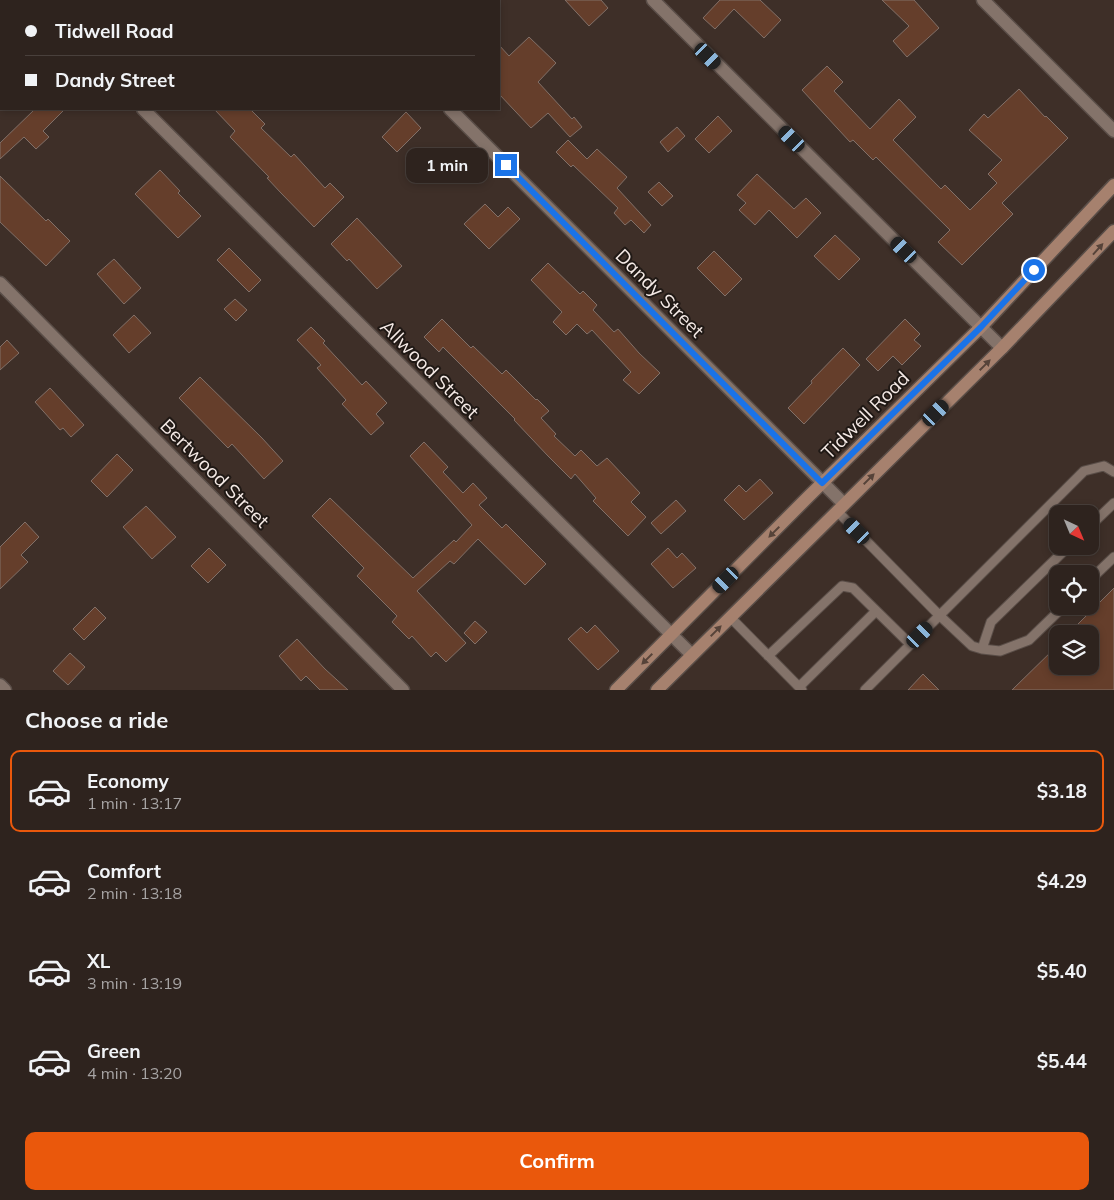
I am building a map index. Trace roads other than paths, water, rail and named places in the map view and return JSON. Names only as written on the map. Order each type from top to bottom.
[{"type":"main road","name":"Tidwell Road","points":[[616,690],[822,483],[981,327],[1114,184]]},
{"type":"main road","points":[[657,690],[1002,348],[1114,231]]},
{"type":"street","points":[[653,0],[1002,348]]},
{"type":"street","points":[[983,0],[1114,131]]},
{"type":"street","name":"Allwood Street","points":[[144,110],[692,656]]},
{"type":"street","name":"Dandy Street","points":[[451,110],[822,483],[841,507]]},
{"type":"street","name":"Bertwood Street","points":[[0,283],[403,690]]},
{"type":"street","points":[[0,685],[5,690]]},
{"type":"lane","points":[[865,690],[1084,472],[1104,466],[1114,472]]},
{"type":"lane","points":[[1099,517],[1114,502]]},
{"type":"lane","points":[[841,507],[939,615],[972,646],[1000,651],[1029,640],[1055,615]]},
{"type":"lane","points":[[982,649],[991,622],[1060,555]]},
{"type":"lane","points":[[1099,571],[1114,557]]},
{"type":"lane","points":[[768,656],[842,586],[853,588],[910,644]]},
{"type":"lane","points":[[730,617],[801,689],[876,611]]}]
